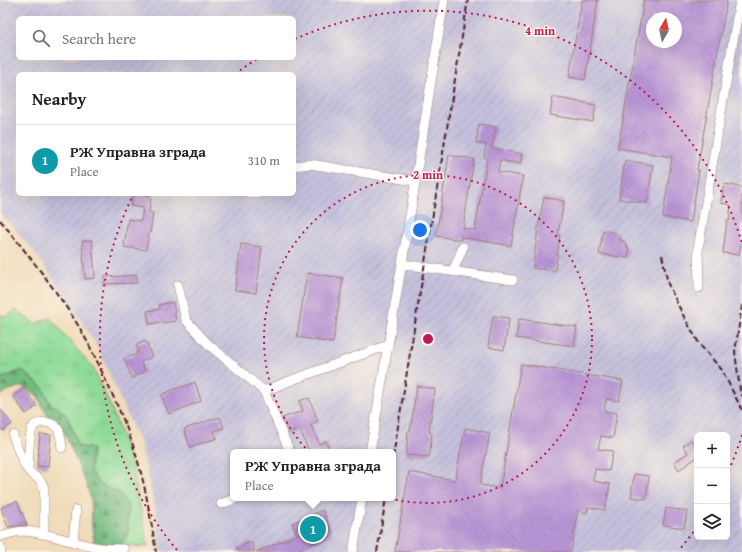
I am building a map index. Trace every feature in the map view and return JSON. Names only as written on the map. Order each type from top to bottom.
[{"type":"street","points":[[371,449],[444,0]]},
{"type":"street","points":[[699,288],[698,250],[740,0]]},
{"type":"street","points":[[296,166],[310,164],[415,181]]},
{"type":"street","points":[[453,271],[463,247]]},
{"type":"street","points":[[402,264],[513,280]]},
{"type":"street","points":[[178,285],[186,320],[208,344],[264,391],[289,449]]},
{"type":"street","points":[[264,391],[388,345]]},
{"type":"street","points":[[28,471],[31,436],[35,425],[40,422],[45,422],[55,426],[60,434],[62,448]]},
{"type":"street","points":[[13,435],[28,471],[42,482],[44,488],[44,534]]},
{"type":"street","points":[[221,504],[230,501]]},
{"type":"street","points":[[353,552],[362,501]]},
{"type":"street","points":[[73,542],[76,510]]},
{"type":"street","points":[[0,536],[24,531],[44,534],[94,547],[124,549]]},
{"type":"street","points":[[0,546],[1,552]]},
{"type":"shaded area","points":[[0,0],[742,0],[742,552],[161,552],[155,508],[141,446],[98,348],[70,303],[33,250],[0,213]]},
{"type":"green space","points":[[16,310],[35,324],[50,318],[93,368],[111,407],[132,466],[148,547],[119,545],[125,540],[128,532],[129,509],[120,493],[100,485],[90,471],[92,449],[77,446],[69,420],[60,409],[51,405],[43,388],[22,370],[0,379],[0,314],[6,317]]},
{"type":"green space","points":[[22,370],[43,388],[51,405],[60,409],[69,420],[77,446],[92,449],[90,471],[100,485],[120,493],[129,509],[128,532],[125,540],[119,545],[94,542],[91,499],[86,483],[64,432],[59,425],[47,415],[37,396],[22,386],[9,390],[0,396],[0,379]]},
{"type":"building","points":[[582,0],[598,0],[585,80],[569,77]]},
{"type":"building","points":[[644,0],[727,0],[697,170],[699,170],[691,222],[663,217],[672,157],[618,148]]},
{"type":"building","points":[[553,97],[596,105],[593,122],[550,115]]},
{"type":"building","points":[[479,124],[496,127],[492,148],[522,154],[520,164],[500,160],[498,172],[523,176],[511,246],[461,237],[461,240],[436,236],[449,155],[474,159],[463,228],[475,230],[487,158],[484,157],[486,145],[476,143]]},
{"type":"building","points":[[625,160],[653,165],[647,203],[619,199]]},
{"type":"building","points":[[724,184],[742,187],[742,238],[739,255],[723,253],[727,220],[729,221],[731,205],[721,203]]},
{"type":"building","points":[[133,196],[151,196],[149,212],[153,213],[146,250],[124,247],[128,219],[141,221],[143,208],[131,206]]},
{"type":"building","points":[[544,197],[564,201],[558,235],[560,235],[555,271],[533,268]]},
{"type":"building","points":[[603,230],[616,233],[621,238],[620,240],[625,242],[629,251],[628,258],[599,254]]},
{"type":"building","points":[[92,240],[95,278],[85,279],[82,241]]},
{"type":"building","points":[[241,244],[262,247],[256,293],[235,290]]},
{"type":"building","points":[[307,273],[343,278],[333,343],[297,337]]},
{"type":"building","points":[[137,275],[137,283],[105,284],[105,277]]},
{"type":"building","points":[[173,302],[176,321],[149,324],[147,311],[160,309],[159,305]]},
{"type":"building","points":[[493,316],[509,318],[504,350],[488,347]]},
{"type":"building","points":[[519,319],[577,327],[574,346],[516,338]]},
{"type":"building","points":[[146,341],[152,357],[141,362],[145,372],[132,378],[124,359],[137,354],[136,352],[139,351],[136,345]]},
{"type":"building","points":[[521,364],[623,381],[619,401],[606,399],[604,411],[617,413],[613,438],[601,436],[598,449],[613,451],[609,471],[595,469],[593,481],[610,484],[605,510],[588,507],[587,513],[578,511],[571,552],[395,552],[409,472],[455,480],[465,428],[490,433],[480,485],[500,488]]},
{"type":"building","points":[[195,382],[201,401],[169,414],[161,395]]},
{"type":"building","points":[[417,386],[435,389],[429,432],[432,433],[429,457],[406,455],[408,431],[410,431]]},
{"type":"building","points":[[24,388],[37,406],[26,414],[13,397]]},
{"type":"building","points":[[309,398],[318,421],[311,425],[319,444],[326,441],[329,449],[308,449],[300,429],[289,433],[282,418],[303,411],[299,401]]},
{"type":"building","points":[[0,409],[12,424],[3,431],[0,427]]},
{"type":"building","points":[[220,417],[224,428],[214,431],[217,438],[190,447],[184,429]]},
{"type":"building","points":[[40,434],[51,435],[48,467],[37,466]]},
{"type":"building","points":[[691,440],[694,444],[694,459],[679,470],[674,462],[688,453],[683,446]]},
{"type":"building","points":[[634,474],[649,476],[646,499],[631,497]]},
{"type":"building","points":[[17,501],[27,525],[8,527],[1,508]]},
{"type":"building","points":[[666,508],[687,511],[684,528],[663,525]]},
{"type":"building","points":[[323,510],[333,535],[292,552],[256,552],[297,535],[292,523]]},
{"type":"building","points":[[251,542],[255,552],[239,552],[237,548]]},
{"type":"railway","points":[[394,449],[468,0]]},
{"type":"railway","points":[[0,220],[30,257],[80,329],[113,395],[140,467],[156,552]]},
{"type":"railway","points":[[662,255],[668,284],[683,315],[700,345],[722,370],[742,410]]},
{"type":"railway","points":[[742,305],[735,352],[742,396]]},
{"type":"railway","points":[[377,552],[386,501]]},
{"type":"place","name":"РЖ Управна зграда","points":[[313,529]]}]
